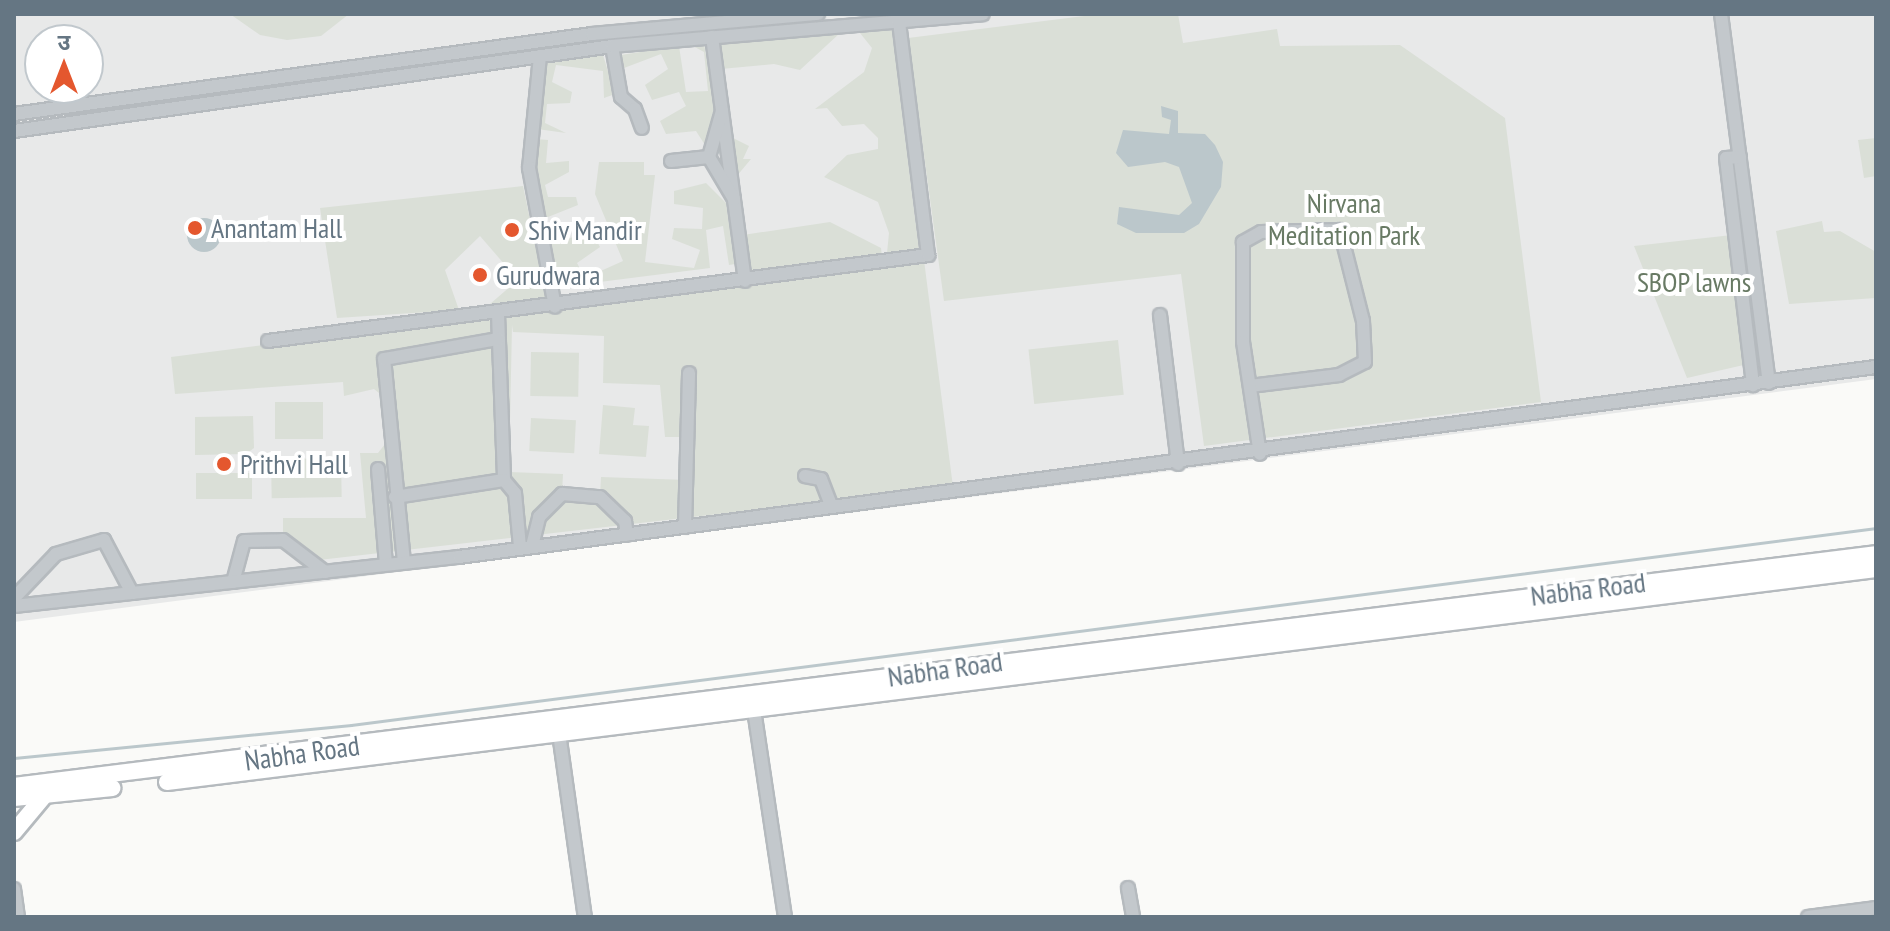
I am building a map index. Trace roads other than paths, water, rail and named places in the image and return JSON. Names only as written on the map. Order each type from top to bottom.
[{"type":"main road","name":"Nabha Road","points":[[753,702],[1876,554]]},
{"type":"main road","name":"Nabha Road","points":[[14,798],[753,702],[1876,569]]},
{"type":"main road","name":"Nabha Road","points":[[14,786],[228,770]]},
{"type":"main road","points":[[14,832],[45,795]]},
{"type":"street","points":[[14,114],[515,45],[818,14]]},
{"type":"street","points":[[899,18],[912,14]]},
{"type":"street","points":[[14,131],[612,46],[899,18],[983,14]]},
{"type":"street","points":[[1721,14],[1753,385]]},
{"type":"street","points":[[268,341],[555,307],[928,255],[899,18]]},
{"type":"street","points":[[712,37],[745,281]]},
{"type":"street","points":[[515,45],[515,60]]},
{"type":"street","points":[[612,46],[621,97],[642,128]]},
{"type":"street","points":[[540,56],[529,168],[555,307]]},
{"type":"street","points":[[167,93],[170,110]]},
{"type":"street","points":[[722,111],[709,157],[734,199]]},
{"type":"street","points":[[671,161],[709,157]]},
{"type":"street","points":[[1733,157],[1769,383]]},
{"type":"street","points":[[1250,386],[1339,375],[1365,362],[1363,321],[1340,230],[1328,225],[1248,234],[1243,342],[1260,454]]},
{"type":"street","points":[[498,314],[504,480],[515,493],[526,547]]},
{"type":"street","points":[[1160,315],[1178,464]]},
{"type":"street","points":[[404,562],[395,497],[384,359],[498,339]]},
{"type":"street","points":[[14,606],[325,572],[1260,454],[1876,367]]},
{"type":"street","points":[[685,527],[689,373]]},
{"type":"street","points":[[378,469],[386,564]]},
{"type":"street","points":[[805,476],[821,479],[832,507]]},
{"type":"street","points":[[395,497],[504,480]]},
{"type":"street","points":[[526,547],[539,517],[562,494],[600,497],[625,521],[627,535]]},
{"type":"street","points":[[14,598],[56,554],[104,540],[132,593]]},
{"type":"street","points":[[233,582],[244,541],[283,540],[325,572]]},
{"type":"street","points":[[753,702],[785,917]]},
{"type":"street","points":[[558,726],[585,917]]},
{"type":"street","points":[[1128,888],[1133,917]]},
{"type":"street","points":[[14,889],[18,917]]},
{"type":"street","points":[[1808,917],[1876,908]]},
{"type":"waterway","points":[[14,758],[351,725],[1876,528]]},
{"type":"place","name":"Anantam Hall","points":[[195,228]]},
{"type":"place","name":"Shiv Mandir","points":[[512,230]]},
{"type":"place","name":"Gurudwara","points":[[480,275]]},
{"type":"place","name":"Prithvi Hall","points":[[224,464]]},
{"type":"park label","name":"Nirvana Meditation Park","points":[[1344,219]]},
{"type":"park label","name":"SBOP lawns","points":[[1694,282]]}]
